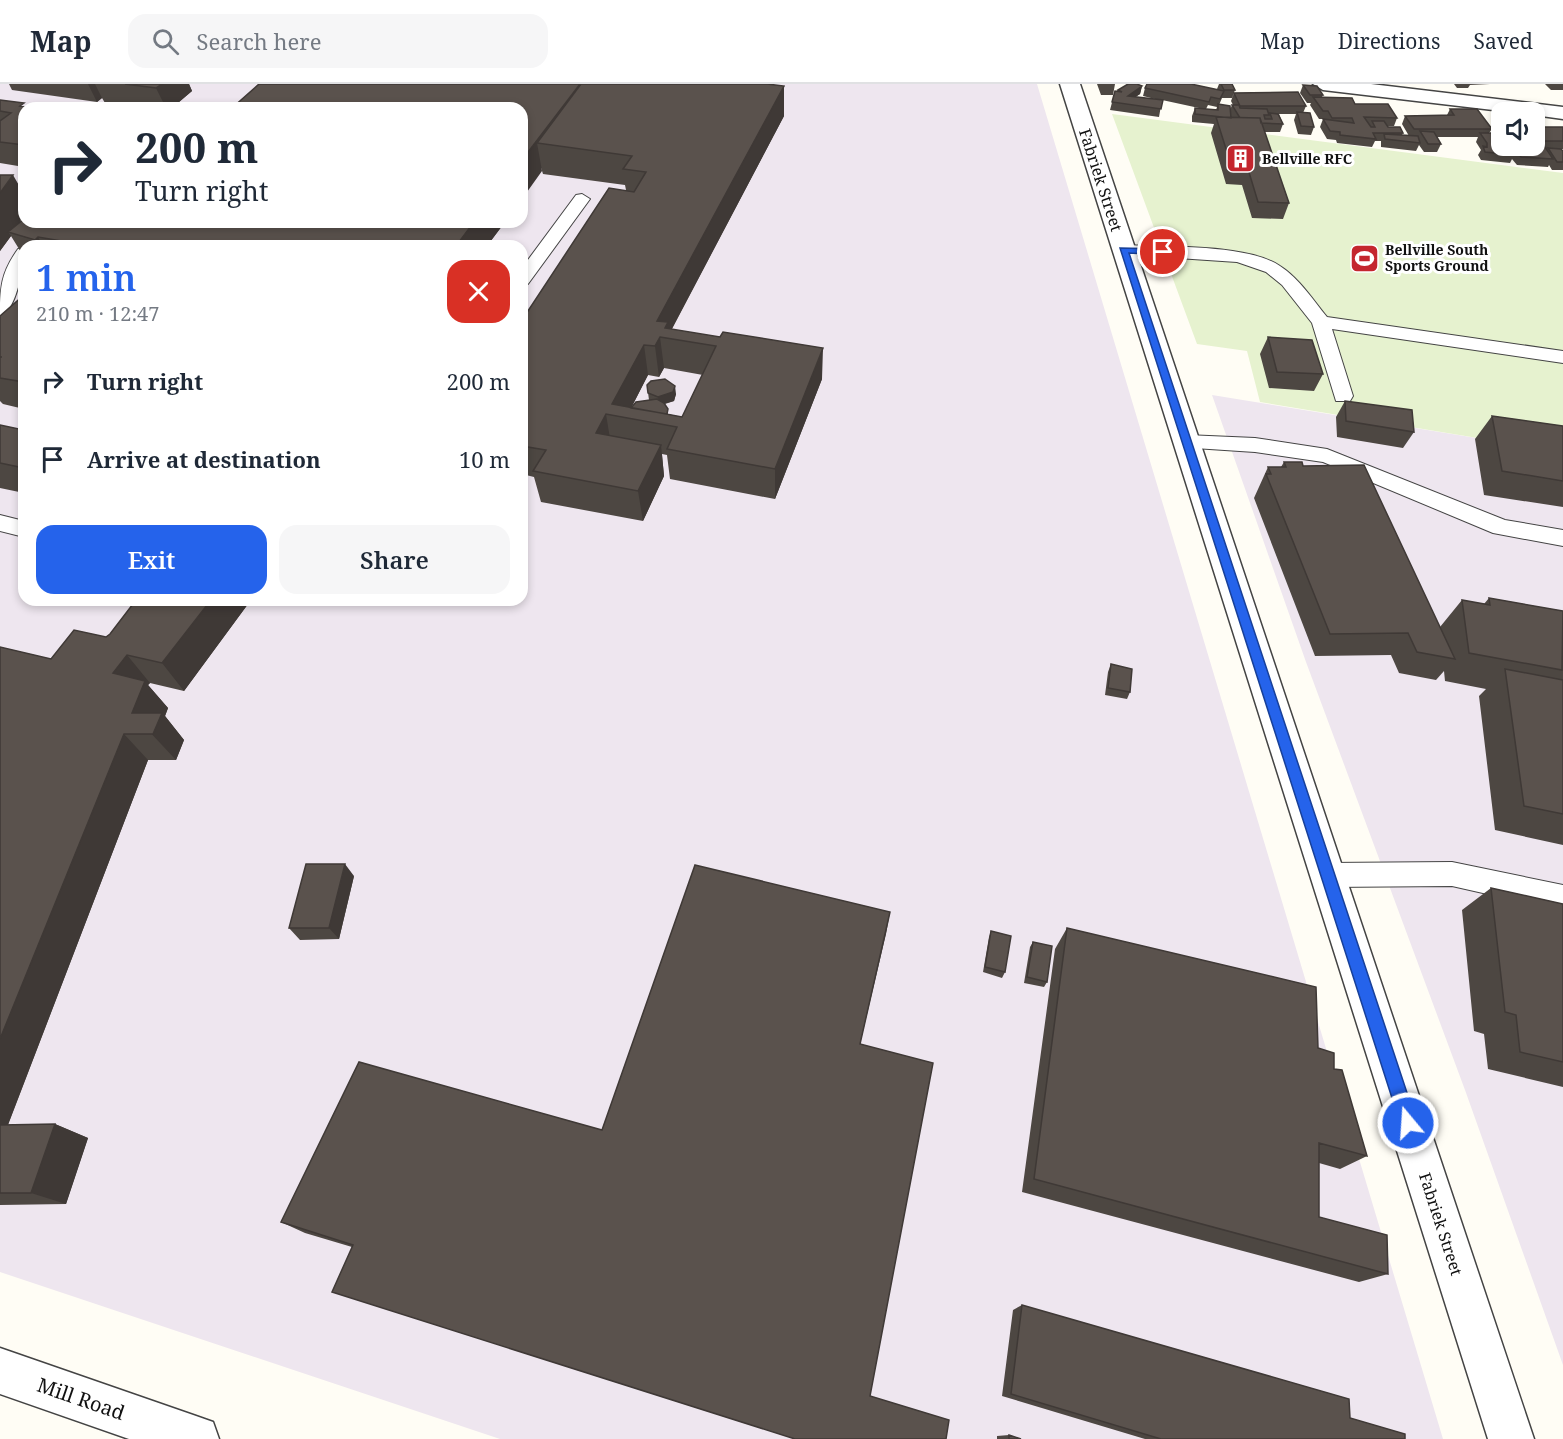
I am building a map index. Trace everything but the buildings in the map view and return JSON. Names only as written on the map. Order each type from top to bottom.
[{"type":"street","name":"Fabriek Street","points":[[1070,84],[1511,1439]]},
{"type":"street","points":[[1323,84],[1563,113]]},
{"type":"street","name":"Mill Road","points":[[0,1371],[196,1439]]},
{"type":"lane","points":[[528,272],[582,199]]},
{"type":"lane","points":[[1124,250],[1222,255],[1263,264],[1288,281],[1321,321],[1343,396]]},
{"type":"lane","points":[[0,309],[18,262]]},
{"type":"lane","points":[[1321,321],[1563,357]]},
{"type":"lane","points":[[1186,442],[1254,445],[1327,456],[1501,527],[1563,538]]},
{"type":"lane","points":[[0,523],[18,528]]},
{"type":"lane","points":[[1327,875],[1452,874],[1563,898]]},
{"type":"shaded area","points":[[0,84],[1037,84],[1443,1439],[500,1439],[0,1272]]},
{"type":"shaded area","points":[[1212,395],[1563,452],[1563,1365],[1465,1090],[1306,662]]},
{"type":"green space","name":"Bellville South Sports Ground","points":[[1112,114],[1563,173],[1563,452],[1260,402],[1247,351],[1197,344]]},
{"type":"place","name":"Bellville RFC","points":[[1241,159]]},
{"type":"place","name":"Bellville South Sports Ground","points":[[1364,258]]},
{"type":"route","points":[[1163,252],[1124,250],[1408,1123]]}]
